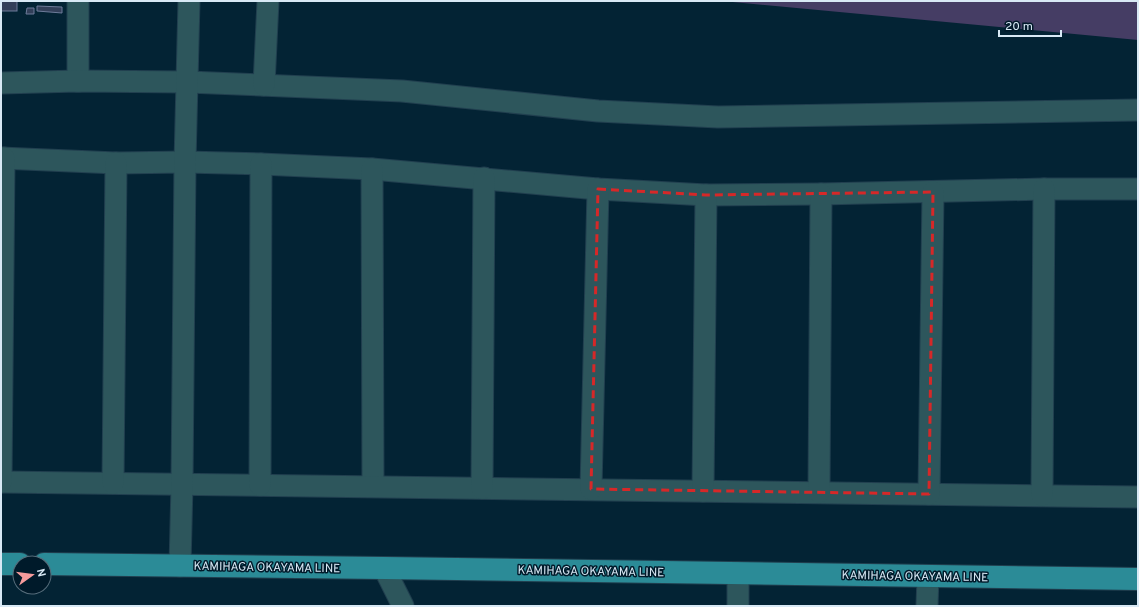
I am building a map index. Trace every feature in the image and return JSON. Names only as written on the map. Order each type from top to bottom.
[{"type":"main road","points":[[1,564],[12,564]]},
{"type":"main road","name":"KAMIHAGA OKAYAMA LINE","points":[[52,564],[1138,579]]},
{"type":"street","points":[[78,1],[78,81]]},
{"type":"street","points":[[180,566],[185,162],[189,1]]},
{"type":"street","points":[[264,85],[268,1]]},
{"type":"street","points":[[1,82],[188,82],[402,91],[598,111],[718,117],[1138,110]]},
{"type":"street","points":[[1138,189],[1044,189],[706,195],[598,189],[372,169],[261,164],[185,162],[116,163],[3,158],[1,482],[1138,497]]},
{"type":"street","points":[[113,483],[116,163]]},
{"type":"street","points":[[260,485],[261,164]]},
{"type":"street","points":[[372,169],[373,486]]},
{"type":"street","points":[[482,488],[484,178]]},
{"type":"street","points":[[591,489],[598,189]]},
{"type":"street","points":[[1042,495],[1044,189]]},
{"type":"street","points":[[929,494],[934,192]]},
{"type":"street","points":[[818,492],[821,194]]},
{"type":"street","points":[[703,491],[706,195]]},
{"type":"street","points":[[384,568],[403,606]]},
{"type":"street","points":[[738,573],[738,606]]},
{"type":"street","points":[[927,606],[928,576]]},
{"type":"highlighted area","points":[[598,189],[706,195],[933,192],[929,494],[591,489]]},
{"type":"shaded area","points":[[722,1],[1138,1],[1138,40]]},
{"type":"building","points":[[1,1],[17,1],[17,11],[1,11]]},
{"type":"building","points":[[37,6],[62,7],[62,13],[37,11]]},
{"type":"building","points":[[27,8],[34,8],[34,14],[26,14]]}]
